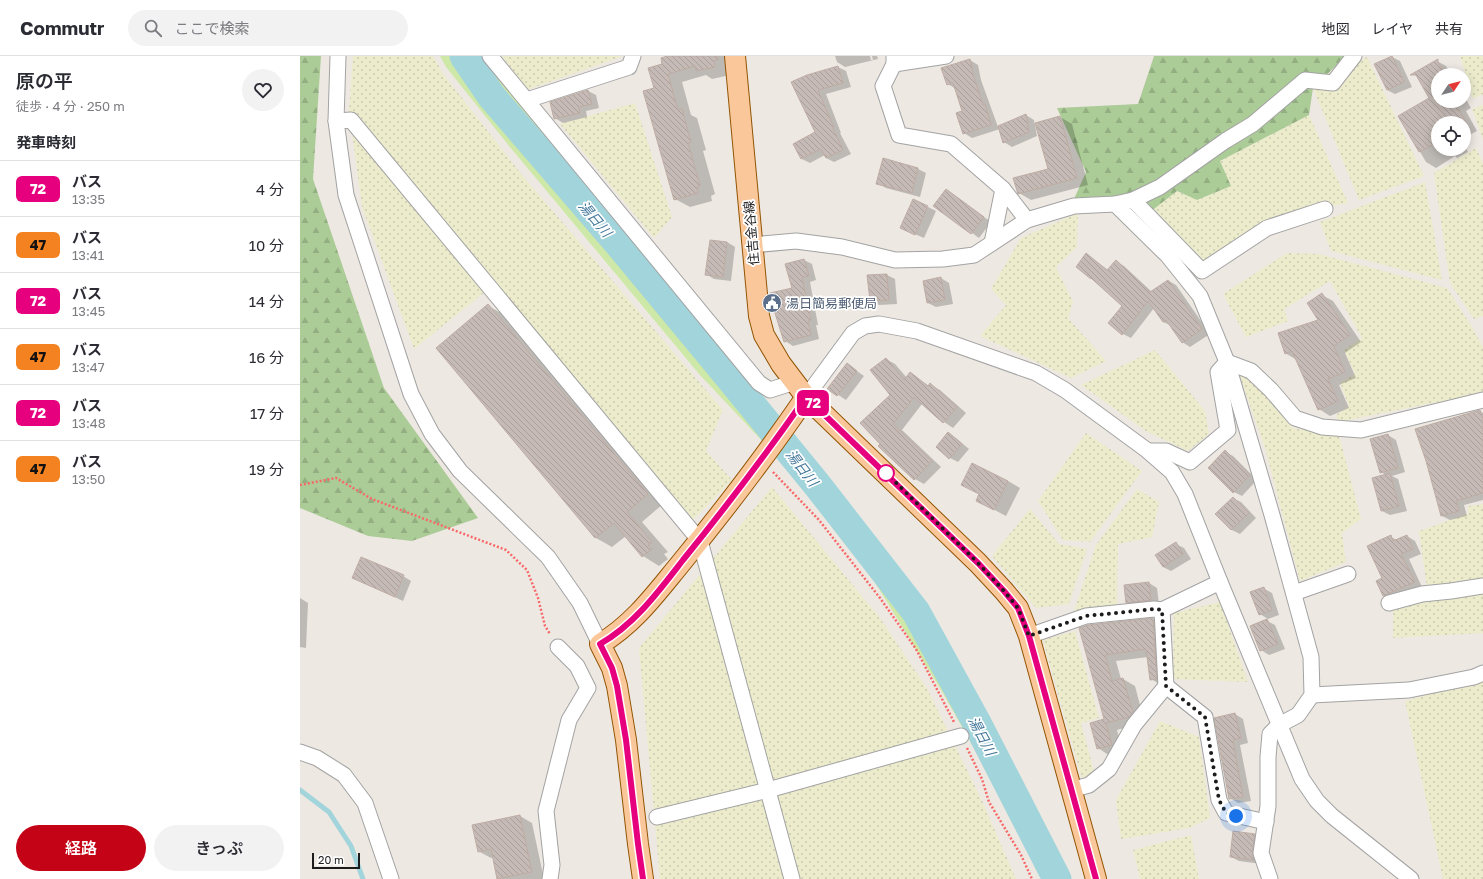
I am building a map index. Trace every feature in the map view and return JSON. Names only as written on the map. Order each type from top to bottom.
[{"type":"main road","name":"住吉金谷線","points":[[735,56],[759,316],[764,335],[781,364],[801,390],[984,568],[1018,608],[1029,636],[1096,879]]},
{"type":"main road","points":[[643,879],[617,686],[612,668],[600,644],[619,632],[644,608],[700,540],[786,426],[801,390]]},
{"type":"street","points":[[338,56],[336,121],[346,195],[411,394],[432,434],[460,471],[548,557],[580,603],[600,644]]},
{"type":"street","points":[[490,56],[759,383],[770,390],[801,390],[853,333],[865,326],[879,324],[917,331],[1036,373],[1065,390],[1148,451],[1172,472],[1184,494],[1302,779],[1317,801],[1332,816],[1411,879]]},
{"type":"street","points":[[527,100],[630,67],[633,56]]},
{"type":"street","points":[[946,56],[894,60],[883,86],[899,135],[951,144],[1003,189],[1027,220]]},
{"type":"street","points":[[752,245],[796,241],[842,247],[895,260],[943,259],[974,255],[1027,220],[1074,206],[1115,204],[1133,200],[1160,187],[1225,141],[1253,124],[1305,80],[1333,83],[1354,56]]},
{"type":"street","points":[[336,121],[351,120],[700,540],[792,879]]},
{"type":"street","points":[[992,243],[1003,189]]},
{"type":"street","points":[[1133,200],[1202,271],[1267,228],[1325,209]]},
{"type":"street","points":[[1115,204],[1168,256],[1200,296],[1228,362],[1250,435],[1311,657],[1312,695],[1298,715],[1279,725],[1270,734],[1268,757],[1268,806],[1261,853],[1270,879]]},
{"type":"street","points":[[1148,451],[1166,450],[1190,462],[1228,430],[1218,372],[1228,362]]},
{"type":"street","points":[[1228,362],[1251,371],[1271,390],[1295,418],[1322,427],[1361,430],[1483,400]]},
{"type":"street","points":[[1294,593],[1348,574]]},
{"type":"street","points":[[1029,636],[1086,616],[1154,609],[1162,610],[1220,582]]},
{"type":"street","points":[[1389,603],[1422,594],[1483,586]]},
{"type":"street","points":[[1072,790],[1089,785],[1109,769],[1134,725],[1166,686],[1162,610]]},
{"type":"street","points":[[550,879],[552,865],[546,811],[569,720],[588,688],[577,666],[558,647]]},
{"type":"street","points":[[1312,695],[1409,690],[1474,677],[1483,673]]},
{"type":"street","points":[[1166,686],[1205,717],[1219,800],[1226,813],[1266,822]]},
{"type":"street","points":[[657,817],[768,790],[961,736]]},
{"type":"street","points":[[300,752],[317,758],[344,775],[365,803],[391,879]]},
{"type":"path","points":[[765,455],[786,484],[819,520],[880,598],[916,649],[982,779],[990,802],[1021,855],[1032,879]]},
{"type":"path","points":[[300,485],[336,478],[372,499],[506,550],[527,570],[538,598],[545,626],[558,647]]},
{"type":"green space","points":[[300,56],[321,56],[313,179],[384,388],[478,518],[412,541],[368,536],[300,508]]},
{"type":"green space","points":[[353,56],[433,56],[444,75],[522,175],[723,410],[706,451],[732,480],[691,522],[496,283],[414,349],[362,207],[349,111]]},
{"type":"green space","points":[[440,56],[484,56],[585,176],[673,290],[760,397],[805,459],[853,512],[921,600],[979,704],[1031,808],[1070,879],[1042,879],[1017,824],[941,690],[871,576],[778,458],[700,375],[510,147],[446,67]]},
{"type":"green space","points":[[502,56],[623,56],[527,90]]},
{"type":"green space","points":[[1154,56],[1346,56],[1313,88],[1309,115],[1220,161],[1231,186],[1197,200],[1177,191],[1154,209],[1074,199],[1086,172],[1057,108],[1138,104]]},
{"type":"green space","points":[[1460,56],[1483,56],[1483,94],[1473,99],[1471,92],[1471,68],[1464,68]]},
{"type":"green space","points":[[1367,57],[1424,176],[1359,200],[1313,88]]},
{"type":"green space","points":[[635,103],[672,217],[654,238],[560,124]]},
{"type":"green space","points":[[1483,105],[1483,140],[1472,109]]},
{"type":"green space","points":[[1309,115],[1348,203],[1268,219],[1204,262],[1154,209],[1177,191],[1197,200],[1231,186],[1220,161]]},
{"type":"green space","points":[[1476,148],[1483,164],[1483,316],[1474,319],[1450,283],[1434,173],[1463,156],[1471,156],[1471,151]]},
{"type":"green space","points":[[1425,182],[1442,280],[1331,251],[1320,222]]},
{"type":"green space","points":[[1078,213],[1077,247],[1056,267],[1073,302],[1068,318],[1106,361],[1071,378],[980,336],[1006,305],[991,289],[1021,238]]},
{"type":"green space","points":[[1287,253],[1319,254],[1447,288],[1483,347],[1483,393],[1338,422],[1336,415],[1349,406],[1340,383],[1355,374],[1344,350],[1362,338],[1330,281],[1284,309],[1288,321],[1246,337],[1223,294]]},
{"type":"green space","points":[[1155,350],[1205,411],[1209,434],[1188,451],[1146,431],[1081,385]]},
{"type":"green space","points":[[1239,374],[1250,377],[1293,428],[1339,435],[1361,519],[1342,533],[1346,562],[1300,581],[1265,448]]},
{"type":"green space","points":[[1086,433],[1142,471],[1090,542],[1063,540],[1038,501]]},
{"type":"green space","points":[[772,487],[880,618],[928,690],[983,803],[1016,879],[660,879],[639,648]]},
{"type":"green space","points":[[1137,489],[1159,502],[1152,537],[1118,544],[1117,605],[1074,611],[1096,545]]},
{"type":"green space","points":[[1483,504],[1483,633],[1393,638],[1393,609],[1428,595],[1419,531],[1468,514],[1468,506]]},
{"type":"green space","points":[[1030,509],[1059,544],[1087,549],[1069,604],[1036,608],[992,556]]},
{"type":"green space","points":[[1220,602],[1248,682],[1173,679],[1174,613]]},
{"type":"green space","points":[[1075,631],[1099,718],[1081,723],[1095,775],[1082,779],[1043,640]]},
{"type":"green space","points":[[1483,679],[1483,879],[1443,879],[1405,701]]},
{"type":"green space","points":[[1160,721],[1199,737],[1210,818],[1189,828],[1121,839],[1116,800]]},
{"type":"green space","points":[[1191,835],[1199,879],[1140,879],[1133,850]]},
{"type":"building","points":[[667,56],[718,56],[718,60],[714,61],[715,67],[696,71],[695,66],[668,74],[678,110],[682,109],[691,142],[688,143],[700,186],[697,187],[698,193],[674,200],[643,91],[654,88],[648,68],[662,64],[661,58]]},
{"type":"building","points":[[1392,56],[1404,82],[1387,90],[1374,64]]},
{"type":"building","points":[[970,59],[973,74],[983,105],[985,104],[991,125],[963,134],[956,113],[962,111],[953,83],[947,85],[941,68]]},
{"type":"building","points":[[1438,59],[1442,68],[1431,68],[1431,108],[1458,108],[1462,116],[1431,116],[1431,146],[1419,152],[1398,116],[1429,98],[1416,75],[1410,75]]},
{"type":"building","points":[[838,66],[843,83],[818,90],[843,150],[826,158],[821,149],[801,159],[793,144],[815,132],[791,82],[807,75]]},
{"type":"building","points":[[588,90],[592,104],[579,107],[580,113],[554,119],[550,102]]},
{"type":"building","points":[[1026,114],[1029,132],[1003,143],[998,126]]},
{"type":"building","points":[[1060,116],[1077,178],[1018,194],[1013,178],[1048,169],[1035,123]]},
{"type":"building","points":[[883,158],[918,168],[912,193],[876,184]]},
{"type":"building","points":[[946,189],[984,217],[971,234],[933,206]]},
{"type":"building","points":[[913,199],[928,206],[915,235],[900,228]]},
{"type":"building","points":[[710,240],[727,242],[723,277],[705,275]]},
{"type":"building","points":[[1086,253],[1107,270],[1116,260],[1150,292],[1168,280],[1202,329],[1182,343],[1166,320],[1163,322],[1148,301],[1122,335],[1108,323],[1122,306],[1091,278],[1076,267]]},
{"type":"building","points":[[804,259],[809,276],[802,277],[811,320],[808,321],[811,335],[784,342],[770,293],[792,288],[785,264]]},
{"type":"building","points":[[887,274],[889,300],[870,301],[867,275]]},
{"type":"building","points":[[941,277],[945,300],[927,303],[923,281]]},
{"type":"building","points":[[1322,293],[1350,335],[1334,346],[1345,372],[1328,379],[1338,401],[1318,410],[1292,351],[1285,354],[1278,333],[1318,320],[1307,303]]},
{"type":"building","points":[[488,304],[648,494],[627,512],[652,542],[648,545],[652,549],[642,557],[614,523],[595,538],[436,348]]},
{"type":"building","points":[[886,358],[904,380],[910,372],[928,386],[930,383],[957,407],[943,423],[914,397],[893,424],[932,461],[914,480],[878,446],[880,444],[860,423],[890,395],[870,370]]},
{"type":"building","points":[[847,363],[857,371],[837,396],[827,389]]},
{"type":"building","points":[[1480,410],[1483,419],[1483,493],[1456,501],[1459,511],[1441,516],[1426,461],[1415,429]]},
{"type":"building","points":[[948,432],[962,444],[949,459],[936,447]]},
{"type":"building","points":[[1388,434],[1398,468],[1380,473],[1370,439]]},
{"type":"building","points":[[1225,450],[1250,475],[1233,493],[1208,468]]},
{"type":"building","points":[[972,463],[1008,481],[994,510],[976,501],[979,494],[961,485]]},
{"type":"building","points":[[1390,473],[1399,506],[1381,511],[1372,478]]},
{"type":"building","points":[[1233,497],[1249,513],[1231,530],[1215,514]]},
{"type":"building","points":[[1391,535],[1393,541],[1407,535],[1413,549],[1401,554],[1415,582],[1383,596],[1376,581],[1382,578],[1367,546]]},
{"type":"building","points":[[1176,542],[1183,554],[1163,567],[1155,555]]},
{"type":"building","points":[[361,557],[404,575],[395,597],[352,578]]},
{"type":"building","points":[[1149,582],[1151,600],[1126,603],[1124,585]]},
{"type":"building","points":[[1264,587],[1272,610],[1259,615],[1250,592]]},
{"type":"building","points":[[1153,618],[1157,679],[1150,680],[1146,649],[1105,655],[1112,681],[1123,678],[1133,712],[1129,717],[1106,723],[1112,745],[1097,749],[1090,723],[1104,719],[1079,628],[1088,625]]},
{"type":"building","points":[[1267,619],[1278,644],[1260,651],[1250,626]]},
{"type":"building","points":[[1235,713],[1241,738],[1233,740],[1243,797],[1229,799],[1214,718]]},
{"type":"building","points":[[520,815],[532,872],[497,879],[491,849],[478,852],[472,825]]},
{"type":"building","points":[[1233,831],[1255,834],[1252,852],[1254,860],[1230,857]]},
{"type":"waterway","name":"湯日川","points":[[464,56],[492,97],[617,242],[724,371],[818,486],[916,612],[978,725],[1057,879]]},
{"type":"waterway","points":[[300,790],[329,812],[351,846],[363,879]]},
{"type":"bus line","name":"72","points":[[643,879],[626,740],[617,686],[612,668],[600,644],[619,632],[644,608],[700,540],[769,450],[806,397],[978,563],[1018,608],[1035,656],[1096,879]]},
{"type":"place","name":"湯日簡易郵便局","points":[[772,303]]},
{"type":"route","points":[[886,473],[978,563],[1004,591],[1018,608],[1029,636],[1086,616],[1154,609],[1162,610],[1166,686],[1205,717],[1219,800],[1226,813],[1236,816]]}]
